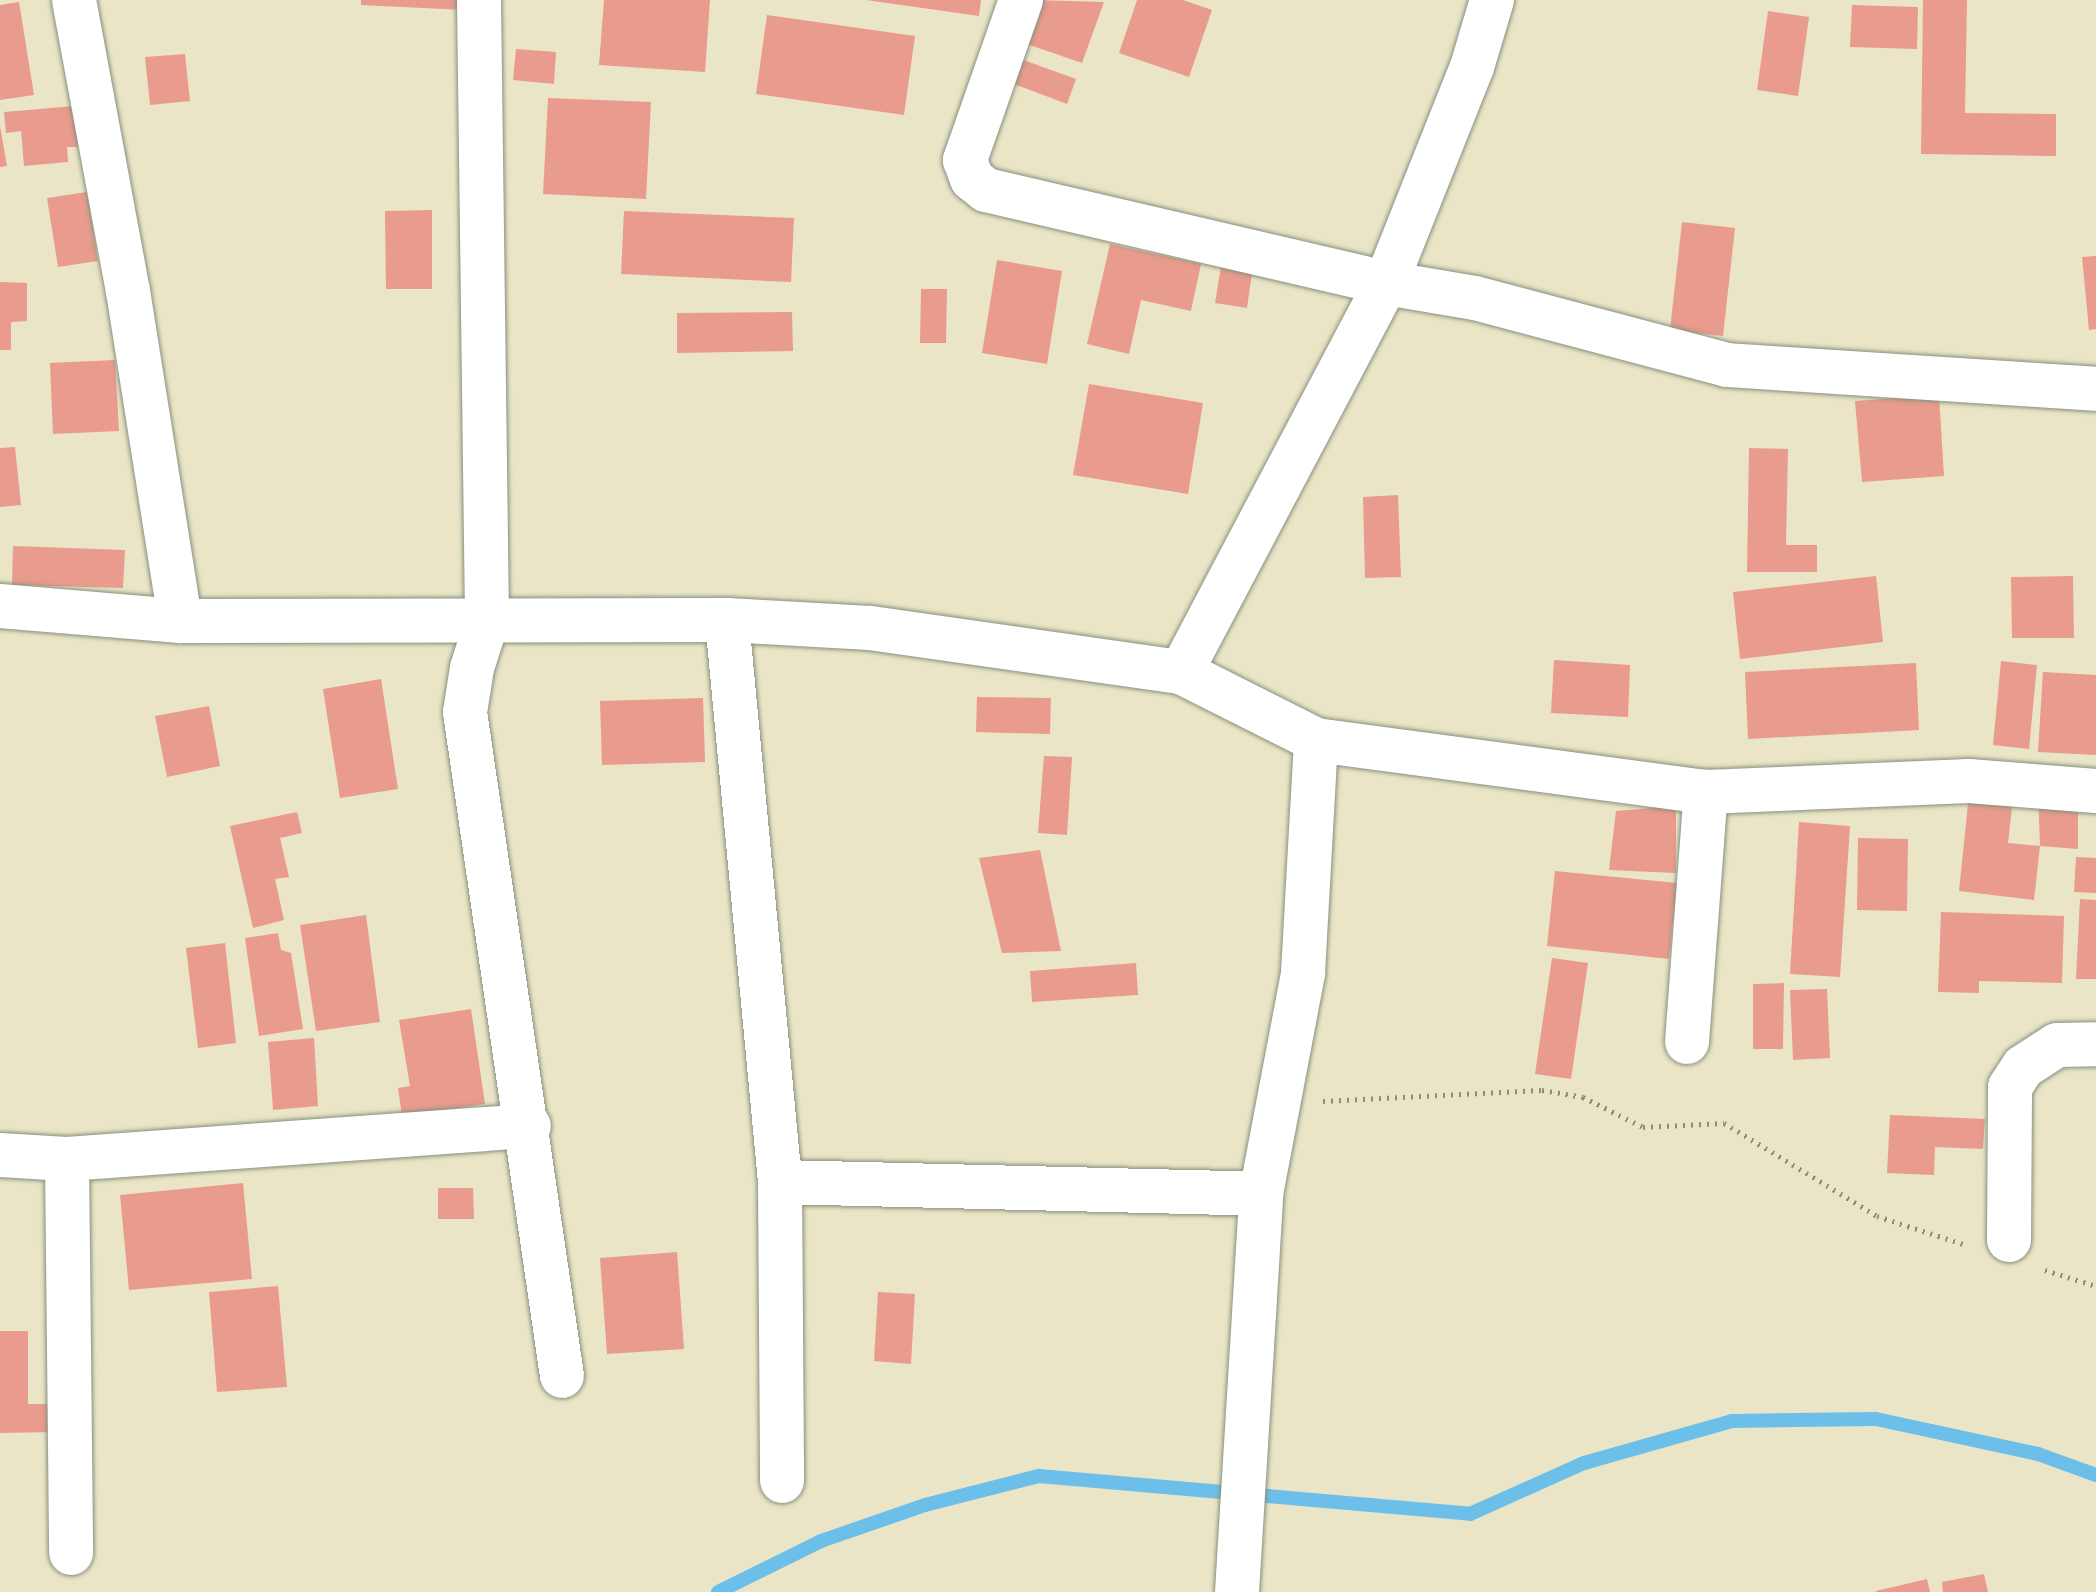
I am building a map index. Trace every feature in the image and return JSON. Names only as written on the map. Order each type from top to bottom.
[{"type":"street","points":[[74,0],[128,291],[180,621]]},
{"type":"street","points":[[479,0],[487,621],[472,668],[465,712],[529,1126],[562,1376]]},
{"type":"street","points":[[1021,0],[965,160],[972,179],[986,190],[1386,283],[1475,298],[1727,365],[2096,389]]},
{"type":"street","points":[[1181,672],[1386,283],[1472,67],[1492,0]]},
{"type":"street","points":[[0,606],[180,621],[727,620],[921,634],[1181,672],[1316,740],[1706,792],[1969,781],[2096,791]]},
{"type":"street","points":[[727,620],[780,1182],[782,1481]]},
{"type":"street","points":[[1237,1592],[1261,1194],[1282,1103],[1303,973],[1316,740]]},
{"type":"street","points":[[1687,1042],[1706,792]]},
{"type":"street","points":[[2008,1252],[2010,1087],[2023,1067],[2057,1045],[2096,1044]]},
{"type":"street","points":[[0,1155],[67,1159],[529,1126]]},
{"type":"street","points":[[67,1159],[71,1553]]},
{"type":"street","points":[[780,1182],[1261,1194]]},
{"type":"path","points":[[1282,1103],[1542,1090],[1583,1097],[1643,1127],[1724,1123],[1877,1216],[2008,1252],[2096,1286]]},
{"type":"building","points":[[361,0],[464,0],[464,10],[361,5]]},
{"type":"building","points":[[604,0],[710,0],[705,72],[599,65]]},
{"type":"building","points":[[866,0],[981,0],[979,16]]},
{"type":"building","points":[[1032,0],[1104,2],[1082,63],[1018,41]]},
{"type":"building","points":[[1137,0],[1183,0],[1212,10],[1189,77],[1119,53]]},
{"type":"building","points":[[1923,0],[1967,0],[1965,113],[2056,114],[2056,156],[1921,154]]},
{"type":"building","points":[[19,2],[34,95],[0,100],[0,5]]},
{"type":"building","points":[[1852,5],[1918,7],[1917,49],[1850,47]]},
{"type":"building","points":[[1768,11],[1809,17],[1798,96],[1757,90]]},
{"type":"building","points":[[767,15],[915,36],[904,115],[756,94]]},
{"type":"building","points":[[516,49],[556,52],[554,84],[513,80]]},
{"type":"building","points":[[185,54],[190,101],[150,105],[145,57]]},
{"type":"building","points":[[1010,55],[1076,79],[1067,104],[1001,79]]},
{"type":"building","points":[[548,98],[651,102],[646,199],[543,194]]},
{"type":"building","points":[[74,106],[78,147],[67,147],[68,162],[24,166],[21,131],[6,133],[4,112]]},
{"type":"building","points":[[0,126],[7,166],[0,167]]},
{"type":"building","points":[[87,192],[98,261],[58,267],[47,198]]},
{"type":"building","points":[[432,210],[432,289],[386,289],[385,211]]},
{"type":"building","points":[[624,211],[794,218],[791,282],[621,274]]},
{"type":"building","points":[[1682,222],[1735,228],[1723,336],[1670,330]]},
{"type":"building","points":[[1110,244],[1201,264],[1191,311],[1141,300],[1129,354],[1087,344]]},
{"type":"building","points":[[2096,256],[2096,329],[2089,330],[2082,257]]},
{"type":"building","points":[[997,260],[1062,271],[1047,364],[982,353]]},
{"type":"building","points":[[1222,261],[1253,266],[1247,308],[1215,303]]},
{"type":"building","points":[[0,282],[27,283],[27,321],[11,322],[11,350],[0,350]]},
{"type":"building","points":[[921,289],[947,289],[946,343],[920,343]]},
{"type":"building","points":[[792,312],[793,351],[677,353],[677,313]]},
{"type":"building","points":[[115,360],[119,431],[53,434],[50,363]]},
{"type":"building","points":[[1089,384],[1203,403],[1188,494],[1073,475]]},
{"type":"building","points":[[1939,395],[1944,476],[1862,482],[1855,401]]},
{"type":"building","points":[[15,447],[21,505],[0,507],[0,448]]},
{"type":"building","points":[[1749,448],[1788,449],[1786,545],[1817,545],[1817,572],[1747,572]]},
{"type":"building","points":[[1398,495],[1401,577],[1365,578],[1363,497]]},
{"type":"building","points":[[13,546],[125,550],[123,588],[12,585]]},
{"type":"building","points":[[1876,576],[1883,642],[1740,659],[1733,592]]},
{"type":"building","points":[[2073,576],[2074,638],[2012,638],[2011,577]]},
{"type":"building","points":[[1554,660],[1630,665],[1628,717],[1551,713]]},
{"type":"building","points":[[2001,661],[2037,665],[2029,749],[1993,745]]},
{"type":"building","points":[[1916,663],[1919,730],[1748,739],[1745,672]]},
{"type":"building","points":[[2043,672],[2096,675],[2096,755],[2038,752]]},
{"type":"building","points":[[381,679],[398,789],[340,798],[323,689]]},
{"type":"building","points":[[977,697],[1051,698],[1050,734],[976,732]]},
{"type":"building","points":[[703,698],[705,762],[602,765],[600,701]]},
{"type":"building","points":[[209,706],[220,766],[167,777],[155,716]]},
{"type":"building","points":[[1044,756],[1072,757],[1067,835],[1038,833]]},
{"type":"building","points":[[1969,794],[2013,799],[2008,843],[2040,846],[2034,900],[1959,891]]},
{"type":"building","points":[[2038,794],[2078,795],[2078,849],[2040,846]]},
{"type":"building","points":[[1676,806],[1676,873],[1609,870],[1616,811]]},
{"type":"building","points":[[297,812],[302,833],[280,838],[289,877],[275,879],[284,920],[253,928],[230,826]]},
{"type":"building","points":[[1799,822],[1850,826],[1840,977],[1790,974]]},
{"type":"building","points":[[1858,838],[1908,839],[1907,911],[1857,910]]},
{"type":"building","points":[[1040,850],[1061,951],[1002,953],[979,858]]},
{"type":"building","points":[[2076,857],[2096,858],[2096,893],[2074,892]]},
{"type":"building","points":[[1555,871],[1677,883],[1669,959],[1547,946]]},
{"type":"building","points":[[2080,899],[2096,900],[2096,979],[2076,979]]},
{"type":"building","points":[[1941,912],[2064,916],[2062,983],[1979,981],[1979,993],[1938,992]]},
{"type":"building","points":[[366,915],[380,1022],[316,1031],[300,925]]},
{"type":"building","points":[[278,933],[281,950],[291,953],[303,1029],[259,1036],[245,938]]},
{"type":"building","points":[[225,943],[236,1043],[198,1048],[186,948]]},
{"type":"building","points":[[1552,958],[1588,963],[1571,1079],[1535,1074]]},
{"type":"building","points":[[1136,963],[1138,995],[1032,1002],[1030,971]]},
{"type":"building","points":[[1784,983],[1783,1049],[1753,1049],[1753,984]]},
{"type":"building","points":[[1827,989],[1830,1058],[1793,1060],[1790,990]]},
{"type":"building","points":[[471,1009],[485,1104],[402,1116],[398,1088],[410,1086],[399,1020]]},
{"type":"building","points":[[314,1038],[318,1106],[273,1110],[268,1042]]},
{"type":"building","points":[[1890,1115],[1985,1119],[1983,1149],[1935,1147],[1934,1175],[1887,1173]]},
{"type":"building","points":[[243,1183],[252,1279],[129,1290],[120,1195]]},
{"type":"building","points":[[438,1188],[473,1188],[474,1219],[438,1219]]},
{"type":"building","points":[[677,1252],[684,1349],[607,1354],[600,1258]]},
{"type":"building","points":[[278,1286],[287,1387],[217,1392],[209,1292]]},
{"type":"building","points":[[878,1292],[915,1294],[911,1364],[874,1361]]},
{"type":"building","points":[[0,1331],[28,1331],[28,1404],[56,1404],[56,1432],[0,1433]]},
{"type":"building","points":[[1984,1574],[1988,1592],[1943,1592],[1942,1582]]},
{"type":"building","points":[[1927,1579],[1930,1592],[1876,1592],[1876,1591]]},
{"type":"waterway","points":[[718,1592],[821,1541],[925,1505],[1039,1476],[1470,1514],[1584,1463],[1732,1421],[1876,1419],[2038,1454],[2096,1475]]}]
